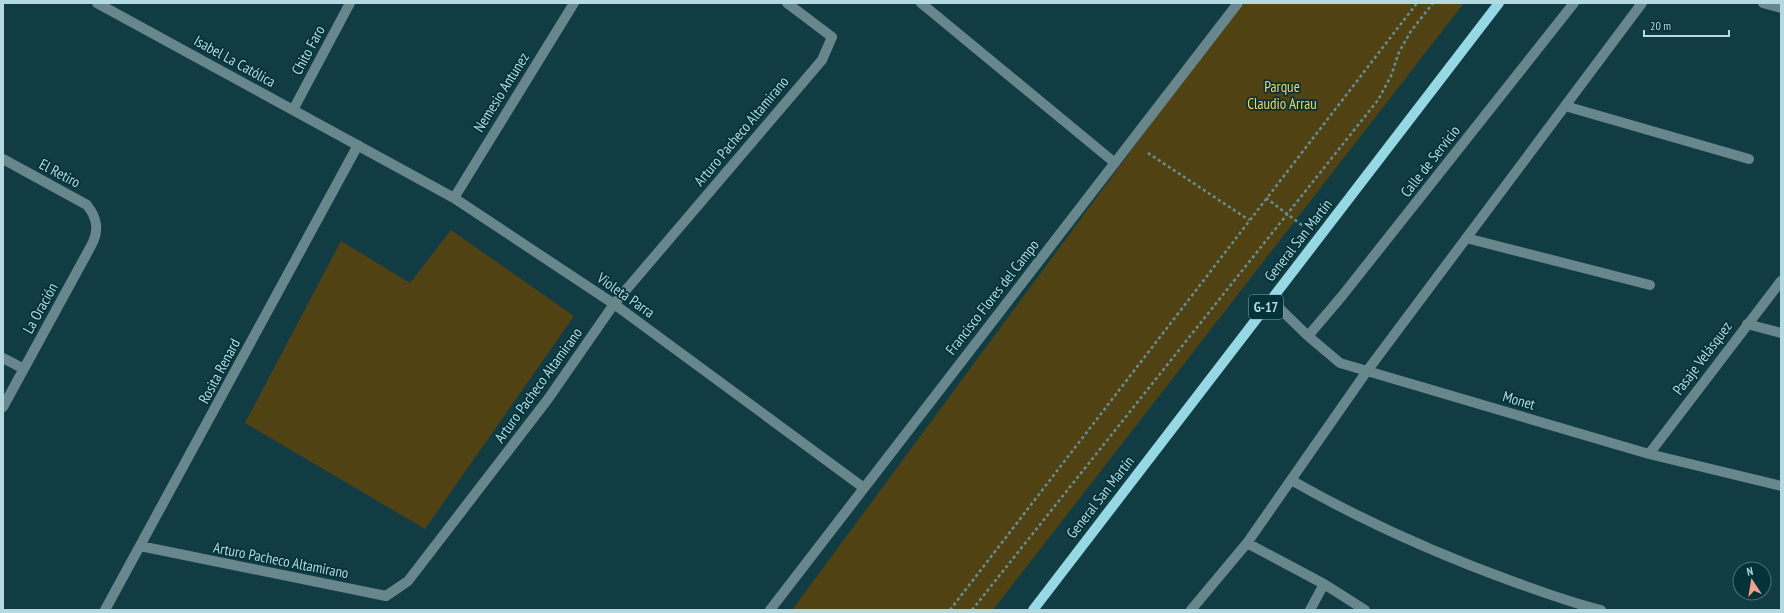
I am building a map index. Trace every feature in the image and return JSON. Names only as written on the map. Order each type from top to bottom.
[{"type":"main road","name":"General San Martín","points":[[1033,610],[1499,3]]},
{"type":"street","name":"Isabel La Católica","points":[[97,3],[358,145]]},
{"type":"street","name":"Chito Faro","points":[[293,110],[350,3]]},
{"type":"street","name":"Nemesio Antunez","points":[[454,198],[574,3]]},
{"type":"street","name":"Arturo Pacheco Altamirano","points":[[140,546],[386,596],[408,581],[548,399],[614,304],[822,60],[832,37],[787,3]]},
{"type":"street","points":[[921,3],[1115,163]]},
{"type":"street","name":"Francisco Flores del Campo","points":[[770,610],[1238,3]]},
{"type":"street","name":"Calle de Servicio","points":[[1308,336],[1347,290],[1574,3]]},
{"type":"street","points":[[1191,610],[1247,543],[1367,371],[1642,3]]},
{"type":"street","points":[[1763,3],[1781,8]]},
{"type":"street","points":[[1565,106],[1749,159]]},
{"type":"street","name":"Violeta Parra","points":[[358,145],[454,198],[614,304],[864,488]]},
{"type":"street","name":"Rosita Renard","points":[[105,610],[358,145]]},
{"type":"street","name":"El Retiro","points":[[3,159],[84,203],[93,212],[96,221]]},
{"type":"street","name":"La Oración","points":[[3,407],[91,246],[97,229],[96,221]]},
{"type":"street","points":[[1466,238],[1650,285]]},
{"type":"street","name":"Pasaje Velásquez","points":[[1649,454],[1781,281]]},
{"type":"street","name":"Monet","points":[[1271,300],[1308,336],[1340,363],[1649,454],[1781,486]]},
{"type":"street","points":[[1747,324],[1781,333]]},
{"type":"street","points":[[3,358],[24,369]]},
{"type":"street","points":[[1291,480],[1328,501],[1423,547],[1576,607],[1601,610]]},
{"type":"street","points":[[1247,543],[1324,584],[1365,610]]},
{"type":"street","points":[[1310,610],[1324,584]]},
{"type":"path","points":[[950,610],[1417,3]]},
{"type":"path","points":[[972,610],[1378,100],[1391,76],[1399,52],[1411,31],[1433,3]]},
{"type":"path","points":[[1131,142],[1249,220]]},
{"type":"path","points":[[1266,198],[1320,238]]},
{"type":"green space","name":"Parque Claudio Arrau","points":[[1240,3],[1464,3],[993,610],[792,610]]},
{"type":"green space","points":[[451,230],[574,316],[425,529],[245,423],[341,241],[410,283]]}]
